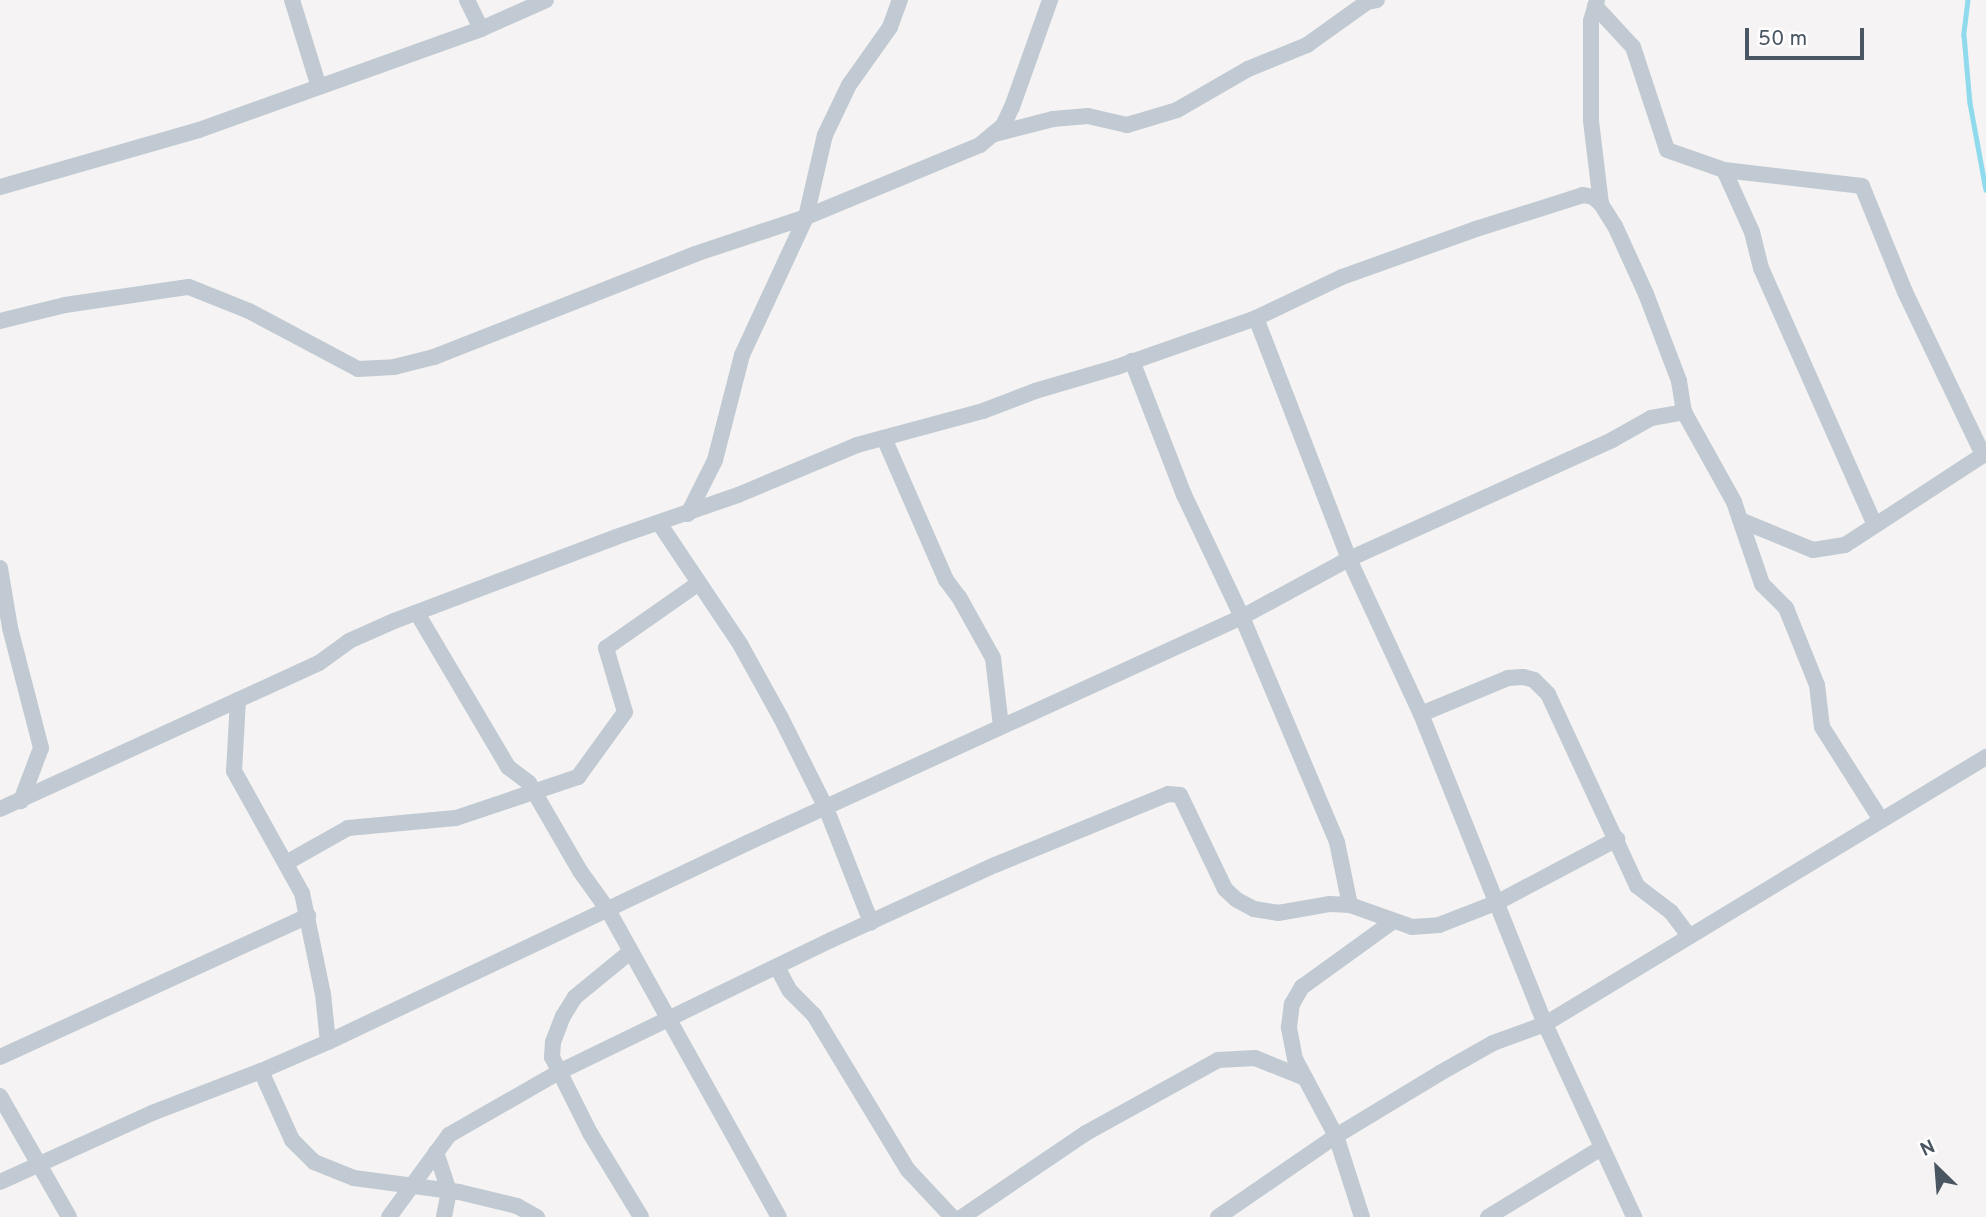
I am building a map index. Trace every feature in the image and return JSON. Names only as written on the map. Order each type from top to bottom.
[{"type":"street","points":[[292,0],[319,87]]},
{"type":"street","points":[[467,0],[481,29]]},
{"type":"street","points":[[0,187],[200,130],[481,29],[546,0]]},
{"type":"street","points":[[688,514],[715,460],[742,355],[806,217],[825,135],[849,85],[890,27],[900,0]]},
{"type":"street","points":[[0,321],[65,305],[189,287],[249,311],[358,369],[394,367],[434,358],[695,254],[806,217],[980,145],[1003,126],[1013,107],[1050,0]]},
{"type":"street","points":[[993,134],[1054,119],[1088,116],[1127,125],[1177,110],[1248,69],[1307,45],[1367,2],[1377,0]]},
{"type":"street","points":[[1596,3],[1633,47],[1667,150],[1724,170],[1862,186],[1905,292],[1984,454],[1845,545],[1813,550],[1740,520]]},
{"type":"street","points":[[1596,3],[1591,20],[1591,121],[1601,204],[1615,226],[1646,294],[1679,381],[1684,412],[1734,502],[1762,584],[1786,608],[1817,685],[1822,727],[1881,820]]},
{"type":"street","points":[[1724,170],[1752,232],[1761,268],[1875,524]]},
{"type":"street","points":[[0,809],[21,802],[319,663],[349,641],[417,613],[688,514],[857,445],[983,411],[1256,318],[1342,278],[1476,229],[1583,195],[1601,204]]},
{"type":"street","points":[[1256,318],[1349,559],[1421,715],[1545,1024],[1634,1217]]},
{"type":"street","points":[[1132,361],[1184,495],[1242,617],[1337,842],[1346,874],[1350,905]]},
{"type":"street","points":[[0,1182],[152,1113],[261,1072],[328,1042],[826,807],[1242,617],[1349,559],[1530,474],[1612,440],[1651,418],[1684,412]]},
{"type":"street","points":[[884,438],[946,580],[959,597],[993,658],[1001,726]]},
{"type":"street","points":[[659,523],[752,665],[826,807],[871,922]]},
{"type":"street","points":[[0,568],[10,628],[41,748],[21,802]]},
{"type":"street","points":[[286,863],[348,828],[456,818],[578,777],[625,712],[606,648],[699,583]]},
{"type":"street","points":[[417,613],[508,767],[529,783],[608,910],[779,1217]]},
{"type":"street","points":[[1421,715],[1508,678],[1534,680],[1548,694],[1637,886],[1671,912],[1689,936]]},
{"type":"street","points":[[238,700],[234,771],[302,893],[328,1042]]},
{"type":"street","points":[[1218,1217],[1336,1136],[1493,1043],[1545,1024],[1986,757]]},
{"type":"street","points":[[389,1217],[449,1135],[559,1072],[1021,853],[1168,794],[1180,795],[1225,889],[1237,900],[1254,909],[1278,913],[1330,904],[1350,905],[1412,927],[1439,925],[1498,902],[1617,839]]},
{"type":"street","points":[[0,1057],[308,916]]},
{"type":"street","points":[[1362,1217],[1336,1136],[1295,1059],[1291,1038],[1292,1004],[1302,987],[1392,922]]},
{"type":"street","points":[[630,952],[576,997],[562,1016],[553,1042],[552,1057],[590,1133],[640,1217]]},
{"type":"street","points":[[777,967],[790,991],[814,1015],[908,1170],[951,1217]]},
{"type":"street","points":[[962,1217],[1086,1133],[1219,1060],[1255,1058],[1305,1078]]},
{"type":"street","points":[[261,1072],[292,1140],[314,1162],[354,1178],[449,1191],[517,1206],[537,1217]]},
{"type":"street","points":[[0,1096],[69,1217]]},
{"type":"street","points":[[1488,1217],[1601,1149]]},
{"type":"street","points":[[436,1152],[449,1191],[444,1217]]},
{"type":"waterway","points":[[1968,0],[1964,35],[1970,103],[1986,190]]}]
